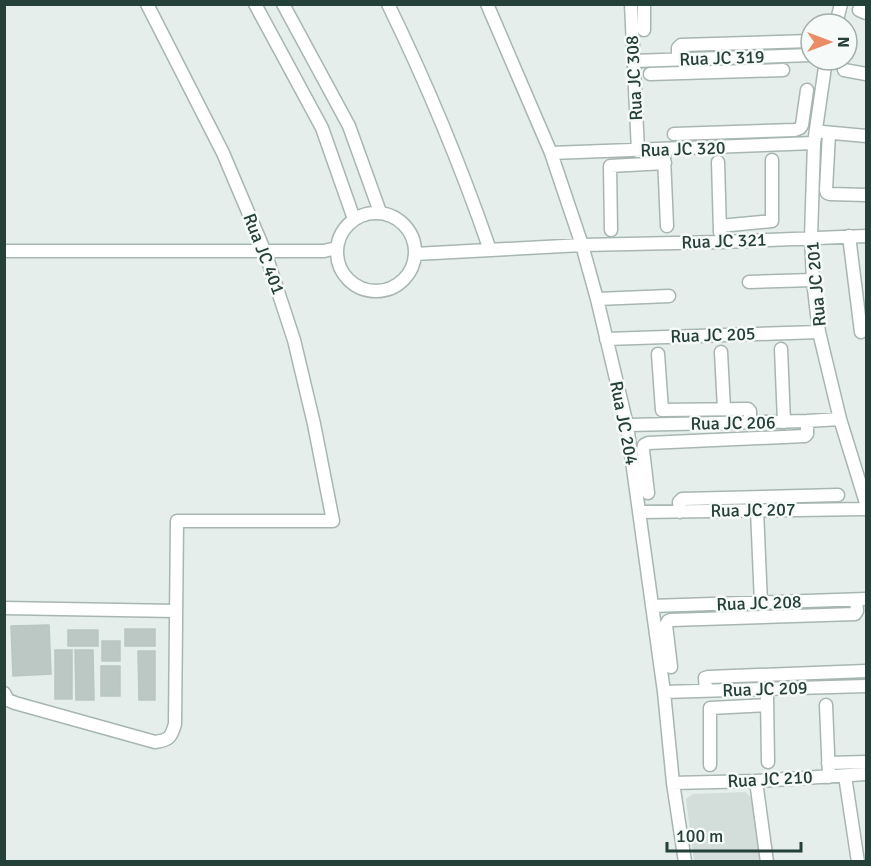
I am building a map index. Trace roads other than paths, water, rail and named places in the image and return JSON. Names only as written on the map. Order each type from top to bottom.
[{"type":"street","name":"Rua JC 401","points":[[147,4],[223,153],[265,252],[294,340],[314,424],[333,521],[177,521],[176,611]]},
{"type":"street","points":[[255,4],[322,128],[354,219]]},
{"type":"street","points":[[283,4],[349,126],[380,212]]},
{"type":"street","points":[[388,4],[441,120],[490,250]]},
{"type":"street","name":"Rua JC 204","points":[[487,4],[551,153],[582,245],[627,425],[685,861]]},
{"type":"street","name":"Rua JC 308","points":[[631,4],[638,151]]},
{"type":"street","points":[[644,4],[644,30]]},
{"type":"street","points":[[678,59],[678,48],[681,45],[799,41]]},
{"type":"street","name":"Rua JC 319","points":[[633,61],[799,55]]},
{"type":"street","points":[[650,74],[779,70],[774,56]]},
{"type":"street","name":"Rua JC 201","points":[[824,72],[815,137],[811,237],[813,280],[819,332],[840,419],[867,503]]},
{"type":"street","points":[[683,149],[679,134],[800,128],[807,90]]},
{"type":"street","points":[[829,133],[827,193],[867,195]]},
{"type":"street","name":"Rua JC 320","points":[[551,153],[683,149],[815,137],[829,133],[867,136]]},
{"type":"street","points":[[664,150],[667,226]]},
{"type":"street","points":[[720,226],[772,221],[772,160]]},
{"type":"street","points":[[718,162],[721,242]]},
{"type":"street","points":[[611,230],[610,166],[665,163]]},
{"type":"street","points":[[380,212],[394,217],[406,227],[414,240],[415,254],[411,270],[401,282],[390,289],[378,292],[361,289],[347,279],[338,265],[336,248],[342,231],[354,219],[366,213],[380,212]]},
{"type":"street","points":[[849,236],[861,332]]},
{"type":"street","name":"Rua JC 321","points":[[415,254],[582,245],[867,236]]},
{"type":"street","points":[[4,250],[265,252],[324,251],[336,248]]},
{"type":"street","points":[[749,282],[813,280]]},
{"type":"street","points":[[597,299],[669,296]]},
{"type":"street","name":"Rua JC 205","points":[[606,339],[819,332]]},
{"type":"street","points":[[781,349],[784,422]]},
{"type":"street","points":[[721,352],[724,409]]},
{"type":"street","points":[[658,354],[662,410],[750,410],[750,422]]},
{"type":"street","name":"Rua JC 206","points":[[627,425],[840,419]]},
{"type":"street","points":[[648,494],[643,450],[644,445],[648,443],[805,436],[807,421]]},
{"type":"street","points":[[680,512],[679,502],[682,500],[838,495]]},
{"type":"street","name":"Rua JC 207","points":[[640,512],[867,508]]},
{"type":"street","points":[[758,510],[760,603]]},
{"type":"street","points":[[670,667],[666,625],[668,621],[855,614],[861,599]]},
{"type":"street","name":"Rua JC 208","points":[[652,606],[861,599]]},
{"type":"street","points":[[4,608],[176,611],[175,724],[172,735],[166,740],[155,742],[15,703],[6,696]]},
{"type":"street","points":[[706,691],[705,678],[708,676],[867,671]]},
{"type":"street","name":"Rua JC 209","points":[[664,692],[867,686]]},
{"type":"street","points":[[767,690],[768,762]]},
{"type":"street","points":[[710,765],[710,708],[767,705]]},
{"type":"street","points":[[826,705],[829,777]]},
{"type":"street","points":[[828,763],[867,762]]},
{"type":"street","name":"Rua JC 210","points":[[673,783],[867,774]]},
{"type":"street","points":[[845,776],[858,861]]},
{"type":"street","points":[[756,780],[767,861]]}]
